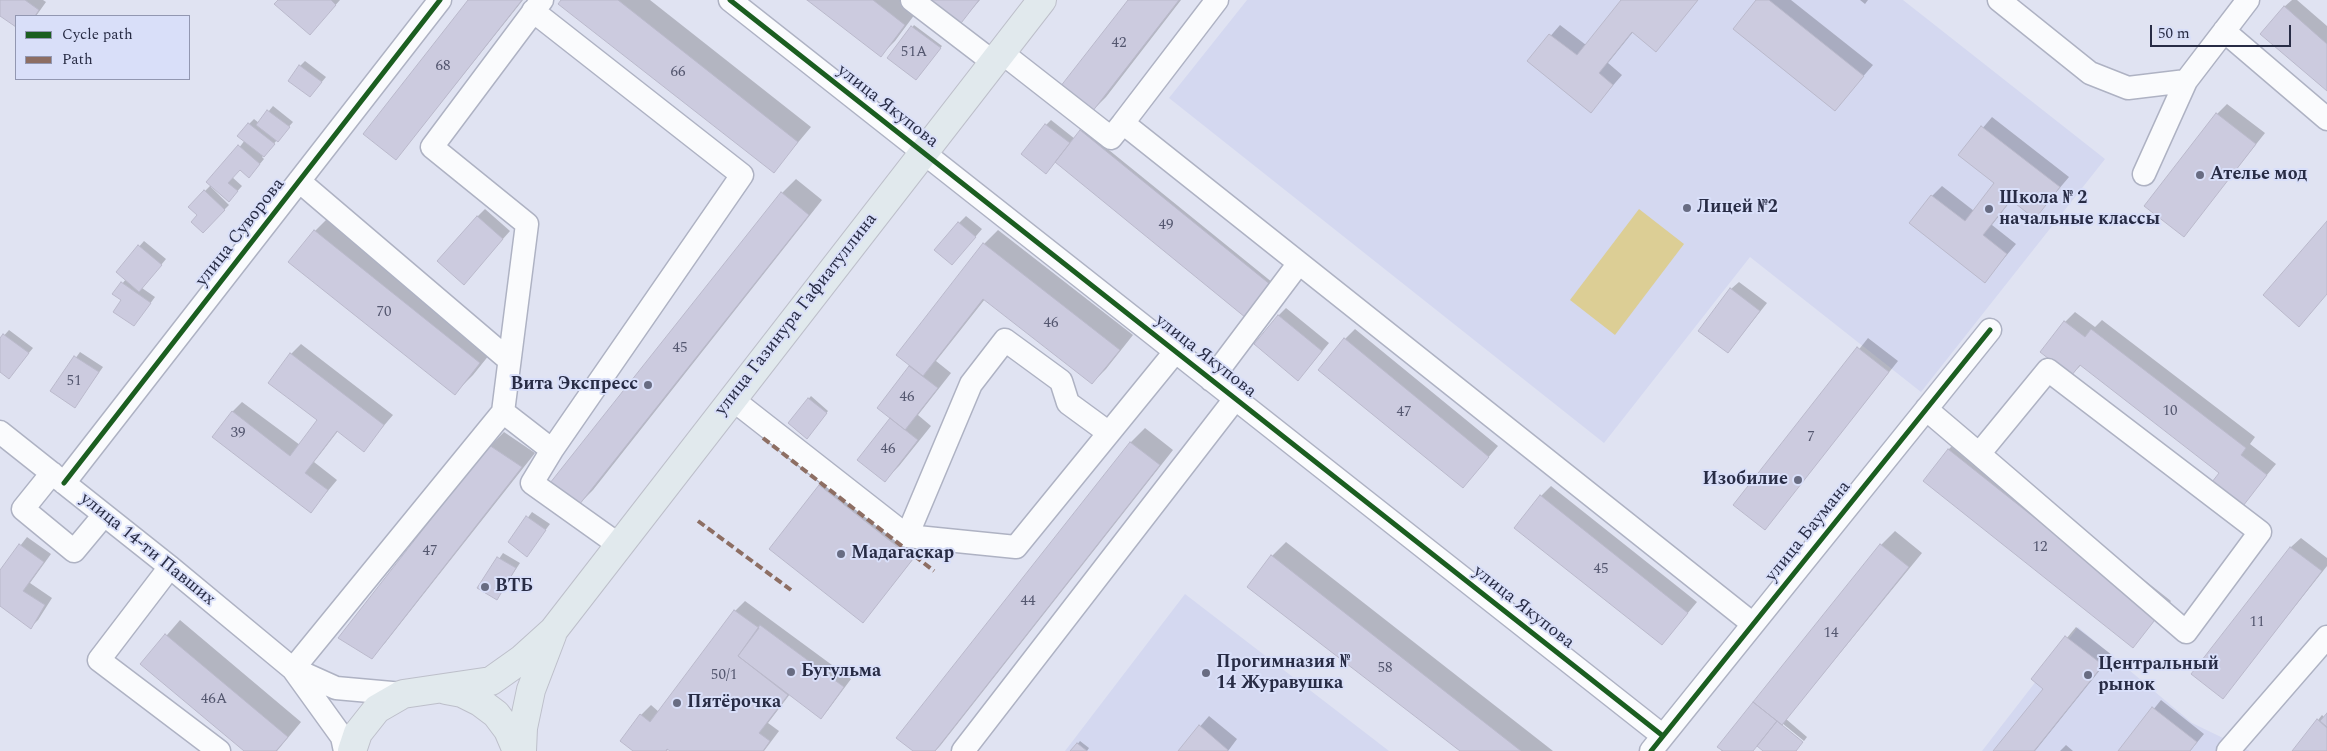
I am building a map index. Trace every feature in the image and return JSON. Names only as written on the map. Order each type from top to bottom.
[{"type":"main road","name":"улица Газинура Гафиатуллина","points":[[553,630],[922,152],[1042,0]]},
{"type":"main road","points":[[352,751],[358,733],[377,709],[403,694],[491,681],[522,659],[553,630]]},
{"type":"main road","points":[[522,751],[523,728],[531,690],[553,630]]},
{"type":"main road","points":[[442,689],[468,696],[496,714],[508,730],[517,751]]},
{"type":"street","name":"улица Суворова","points":[[104,515],[74,551],[23,509],[58,478],[299,181],[440,0]]},
{"type":"street","name":"улица Якупова","points":[[730,0],[1235,399],[1657,743]]},
{"type":"street","points":[[912,0],[997,57],[1111,138],[1217,0]]},
{"type":"street","points":[[1999,0],[2090,74],[2128,88],[2186,82]]},
{"type":"street","points":[[2144,174],[2186,82],[2248,0]]},
{"type":"street","points":[[293,669],[503,412],[526,224],[432,146],[538,6],[742,175],[552,450],[532,483],[619,545]]},
{"type":"street","points":[[2224,31],[2327,120]]},
{"type":"street","points":[[1123,123],[1753,624]]},
{"type":"street","points":[[299,181],[510,360]]},
{"type":"street","points":[[1211,380],[1298,263]]},
{"type":"street","name":"улица Баумана","points":[[1657,743],[1990,330]]},
{"type":"street","points":[[907,536],[971,384],[1005,340],[1061,381],[1068,403],[1109,433]]},
{"type":"street","points":[[732,399],[907,536],[1016,547],[1175,352]]},
{"type":"street","points":[[1926,409],[2186,632],[2260,532],[2048,370],[1979,454]]},
{"type":"street","points":[[963,751],[1235,399]]},
{"type":"street","points":[[503,412],[552,450]]},
{"type":"street","name":"улица 14-ти Павших","points":[[0,432],[170,567],[293,669]]},
{"type":"street","points":[[170,567],[99,660],[219,751]]},
{"type":"street","points":[[2235,743],[2327,637]]},
{"type":"street","points":[[293,669],[336,688],[403,694]]},
{"type":"street","points":[[293,669],[342,737],[345,751]]},
{"type":"shaded area","name":"Лицей №2","points":[[1247,0],[1903,0],[2105,159],[1921,392],[1750,257],[1604,443],[1169,98]]},
{"type":"shaded area","points":[[1639,209],[1684,244],[1615,335],[1570,300]]},
{"type":"shaded area","name":"Прогимназия № 14 Журавушка","points":[[1185,594],[1389,751],[1065,751]]},
{"type":"shaded area","name":"Центральный рынок","points":[[2078,627],[2192,723],[2250,751],[1982,751]]},
{"type":"building","points":[[0,0],[25,0],[39,10],[36,15],[15,15],[15,26],[0,16]]},
{"type":"building","points":[[278,0],[331,0],[336,5],[310,35],[274,4]]},
{"type":"building","points":[[468,0],[522,0],[396,160],[363,134]]},
{"type":"building","points":[[561,0],[618,0],[798,142],[774,173],[558,4]]},
{"type":"building","points":[[807,0],[873,0],[905,25],[881,57]]},
{"type":"building","points":[[926,0],[979,0],[958,27]]},
{"type":"building","points":[[1128,0],[1179,0],[1092,112],[1060,87]]},
{"type":"building","points":[[1621,0],[1698,0],[1656,52],[1632,32],[1599,73],[1613,85],[1591,113],[1527,61],[1549,34],[1577,55]]},
{"type":"building","points":[[1756,0],[1769,0],[1864,76],[1835,111],[1733,29]]},
{"type":"building","points":[[2284,6],[2327,44],[2327,91],[2260,34]]},
{"type":"building","points":[[911,26],[941,48],[916,80],[887,58]]},
{"type":"building","points":[[299,65],[322,82],[310,97],[288,81]]},
{"type":"building","points":[[267,110],[290,127],[278,142],[256,125]]},
{"type":"building","name":"Ателье мод","points":[[2216,113],[2256,144],[2184,237],[2144,206]]},
{"type":"building","points":[[248,123],[275,144],[264,157],[237,136]]},
{"type":"building","points":[[1045,124],[1070,143],[1046,174],[1021,154]]},
{"type":"building","name":"Школа № 2 начальные классы","points":[[1981,126],[2060,187],[2035,219],[2011,200],[1983,235],[2007,254],[1985,283],[1909,223],[1931,195],[1965,221],[1994,183],[1958,155]]},
{"type":"building","points":[[1080,130],[1277,290],[1251,322],[1055,162]]},
{"type":"building","points":[[238,145],[260,164],[249,178],[240,170],[228,183],[238,191],[229,202],[206,182]]},
{"type":"building","points":[[204,190],[225,210],[203,233],[191,222],[197,215],[188,207]]},
{"type":"building","points":[[781,192],[809,215],[579,505],[550,483]]},
{"type":"building","points":[[477,216],[503,239],[464,285],[437,261]]},
{"type":"building","points":[[2327,221],[2327,294],[2299,327],[2263,295]]},
{"type":"building","points":[[958,222],[976,237],[952,265],[934,250]]},
{"type":"building","points":[[314,230],[480,363],[455,395],[288,262]]},
{"type":"building","points":[[983,243],[1120,350],[1092,384],[983,299],[923,376],[896,355]]},
{"type":"building","points":[[138,245],[162,265],[139,292],[116,272]]},
{"type":"building","points":[[121,282],[151,303],[134,326],[113,312],[121,300],[112,294]]},
{"type":"building","points":[[1730,288],[1760,311],[1728,353],[1698,331]]},
{"type":"building","points":[[1278,315],[1322,351],[1298,381],[1254,344]]},
{"type":"building","points":[[2064,321],[2085,337],[2091,329],[2246,448],[2241,455],[2267,475],[2243,506],[2212,482],[2219,473],[2080,365],[2071,376],[2040,352]]},
{"type":"building","points":[[3,334],[29,353],[9,379],[0,372],[0,338]]},
{"type":"building","points":[[1344,338],[1489,457],[1463,488],[1318,370]]},
{"type":"building","points":[[1857,347],[1889,372],[1765,530],[1733,505]]},
{"type":"building","points":[[290,353],[384,425],[364,452],[337,431],[305,473],[328,490],[311,513],[212,437],[232,411],[290,456],[317,420],[268,383]]},
{"type":"building","points":[[74,356],[99,372],[75,408],[50,391]]},
{"type":"building","points":[[909,366],[938,388],[905,430],[877,408]]},
{"type":"building","points":[[808,398],[827,413],[807,439],[788,423]]},
{"type":"building","points":[[890,418],[918,440],[885,482],[857,460]]},
{"type":"building","points":[[1130,442],[1160,465],[935,751],[913,751],[896,738]]},
{"type":"building","points":[[489,445],[522,467],[372,659],[338,638]]},
{"type":"building","points":[[1948,449],[2158,616],[2133,648],[1923,481]]},
{"type":"building","name":"Мадагаскар","points":[[819,485],[913,559],[863,623],[769,549]]},
{"type":"building","points":[[1540,495],[1688,613],[1662,645],[1514,528]]},
{"type":"building","points":[[526,516],[546,530],[527,557],[508,542]]},
{"type":"building","points":[[19,544],[44,562],[23,591],[45,605],[31,629],[0,606],[0,570]]},
{"type":"building","points":[[1880,544],[1909,567],[1782,725],[1753,702]]},
{"type":"building","points":[[2290,547],[2322,571],[2223,699],[2191,674]]},
{"type":"building","points":[[1271,555],[1521,751],[1460,751],[1247,587]]},
{"type":"building","points":[[497,557],[516,568],[497,600],[477,588]]},
{"type":"building","points":[[734,610],[759,628],[738,656],[788,695],[759,733],[770,741],[763,751],[670,751],[667,749],[666,751],[633,751],[620,741],[640,714],[650,722]]},
{"type":"building","name":"Бугульма","points":[[760,625],[844,687],[821,719],[738,656]]},
{"type":"building","points":[[165,634],[288,737],[276,751],[244,751],[140,664]]},
{"type":"building","points":[[2065,636],[2103,665],[2034,751],[1993,751],[2043,689],[2031,679]]},
{"type":"building","points":[[1753,702],[1777,721],[1753,751],[1723,751],[1717,747]]},
{"type":"building","points":[[2152,707],[2197,742],[2190,751],[2118,751]]},
{"type":"building","points":[[2327,713],[2327,727],[2320,721]]},
{"type":"building","points":[[2317,719],[2327,728],[2327,751],[2292,751]]},
{"type":"building","points":[[1777,721],[1803,742],[1796,751],[1763,751],[1757,746]]},
{"type":"building","points":[[1199,725],[1228,750],[1178,751]]},
{"type":"building","points":[[1077,743],[1087,751],[1070,751]]},
{"type":"marked path","points":[[763,438],[934,571]]},
{"type":"marked path","points":[[698,521],[791,590]]},
{"type":"cycle path","points":[[64,483],[440,0]]},
{"type":"cycle path","points":[[730,0],[1663,736]]},
{"type":"cycle path","points":[[1651,751],[1990,330]]},
{"type":"place","name":"Ателье мод","points":[[2200,175]]},
{"type":"place","name":"Лицей №2","points":[[1687,208]]},
{"type":"place","name":"Школа № 2 начальные классы","points":[[1989,209]]},
{"type":"place","name":"Вита Экспресс","points":[[648,385]]},
{"type":"place","name":"Изобилие","points":[[1798,480]]},
{"type":"place","name":"Мадагаскар","points":[[841,554]]},
{"type":"place","name":"ВТБ","points":[[485,587]]},
{"type":"place","name":"Бугульма","points":[[791,672]]},
{"type":"place","name":"Прогимназия № 14 Журавушка","points":[[1206,673]]},
{"type":"place","name":"Центральный рынок","points":[[2088,675]]},
{"type":"place","name":"Пятёрочка","points":[[677,703]]}]
